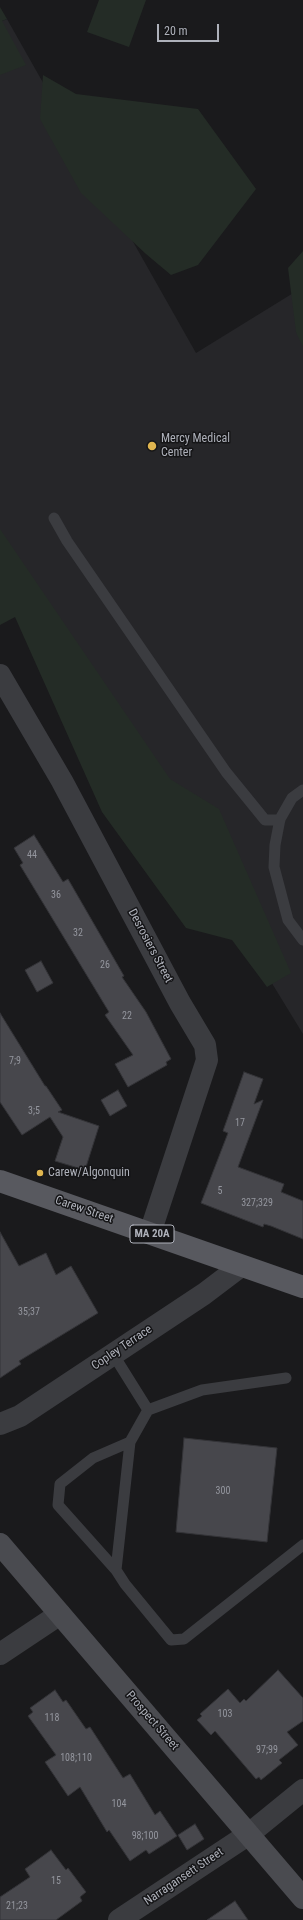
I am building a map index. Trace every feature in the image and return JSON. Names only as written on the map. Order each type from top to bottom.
[{"type":"main road","name":"Carew Street","points":[[0,1181],[303,1287]]},
{"type":"main road","name":"Prospect Street","points":[[0,1544],[303,1898]]},
{"type":"street","name":"Desrosiers Street","points":[[0,675],[62,781],[180,1002],[205,1045],[207,1060],[150,1233]]},
{"type":"street","name":"Copley Terrace","points":[[0,1424],[20,1416],[204,1294],[241,1266]]},
{"type":"street","points":[[0,1654],[60,1614]]},
{"type":"street","name":"Narragansett Street","points":[[119,1920],[249,1834],[303,1790]]},
{"type":"lane","points":[[54,518],[66,541],[226,772],[265,820],[280,820]]},
{"type":"lane","points":[[303,790],[292,798],[280,820],[275,845],[274,867],[288,920],[303,940]]},
{"type":"lane","points":[[113,1354],[148,1410]]},
{"type":"lane","points":[[116,1570],[130,1442],[148,1410],[202,1390],[286,1378]]},
{"type":"lane","points":[[130,1442],[93,1458],[60,1484],[58,1505],[116,1570],[125,1584],[171,1640],[184,1639],[303,1545]]},
{"type":"shaded area","points":[[99,0],[146,0],[129,47],[87,32]]},
{"type":"shaded area","points":[[0,7],[7,19],[2,21],[26,65],[0,75]]},
{"type":"shaded area","name":"Mercy Medical Center","points":[[7,19],[196,353],[303,287],[303,1034],[0,539],[0,22]]},
{"type":"shaded area","points":[[43,75],[76,94],[198,109],[256,189],[198,265],[171,275],[146,254],[81,193],[40,119]]},
{"type":"shaded area","points":[[303,251],[303,347],[296,332],[288,268]]},
{"type":"shaded area","points":[[0,529],[170,779],[219,809],[291,973],[267,987],[232,940],[186,928],[102,812],[15,617],[0,625]]},
{"type":"building","points":[[34,835],[63,882],[68,879],[124,976],[122,977],[146,1012],[171,1059],[166,1062],[167,1065],[128,1087],[115,1064],[133,1055],[105,1015],[109,1012],[20,865],[23,863],[14,848]]},
{"type":"building","points":[[41,961],[53,983],[37,992],[25,970]]},
{"type":"building","points":[[0,1013],[45,1086],[62,1110],[58,1112],[99,1126],[85,1170],[55,1161],[63,1137],[50,1117],[22,1135],[0,1102]]},
{"type":"building","points":[[244,1072],[263,1079],[254,1104],[263,1100],[238,1167],[284,1184],[281,1192],[303,1201],[303,1239],[271,1226],[264,1224],[263,1227],[201,1203],[228,1133],[223,1131]]},
{"type":"building","points":[[118,1090],[127,1106],[110,1116],[101,1100]]},
{"type":"building","points":[[0,1232],[19,1266],[46,1253],[56,1275],[71,1266],[98,1313],[19,1361],[21,1364],[0,1378]]},
{"type":"building","points":[[184,1438],[277,1448],[267,1542],[176,1532]]},
{"type":"building","points":[[278,1670],[303,1698],[303,1721],[287,1732],[298,1745],[279,1760],[282,1763],[261,1780],[259,1777],[256,1779],[215,1731],[211,1735],[197,1720],[202,1716],[200,1714],[228,1689],[240,1703],[244,1699],[246,1701]]},
{"type":"building","points":[[55,1690],[63,1702],[66,1700],[86,1729],[90,1727],[123,1778],[130,1774],[155,1815],[160,1811],[177,1836],[149,1854],[146,1850],[130,1861],[109,1830],[107,1832],[80,1787],[68,1796],[45,1762],[56,1755],[28,1716],[33,1712],[30,1708]]},
{"type":"building","points":[[195,1824],[204,1839],[187,1850],[178,1835]]},
{"type":"building","points":[[51,1850],[66,1870],[68,1868],[86,1892],[80,1897],[82,1901],[56,1920],[0,1920],[0,1897],[30,1877],[25,1869]]},
{"type":"building","points":[[235,1901],[248,1920],[207,1920]]},
{"type":"place","name":"Mercy Medical Center","points":[[152,446]]},
{"type":"place","name":"Carew/Algonquin","points":[[40,1173]]}]
